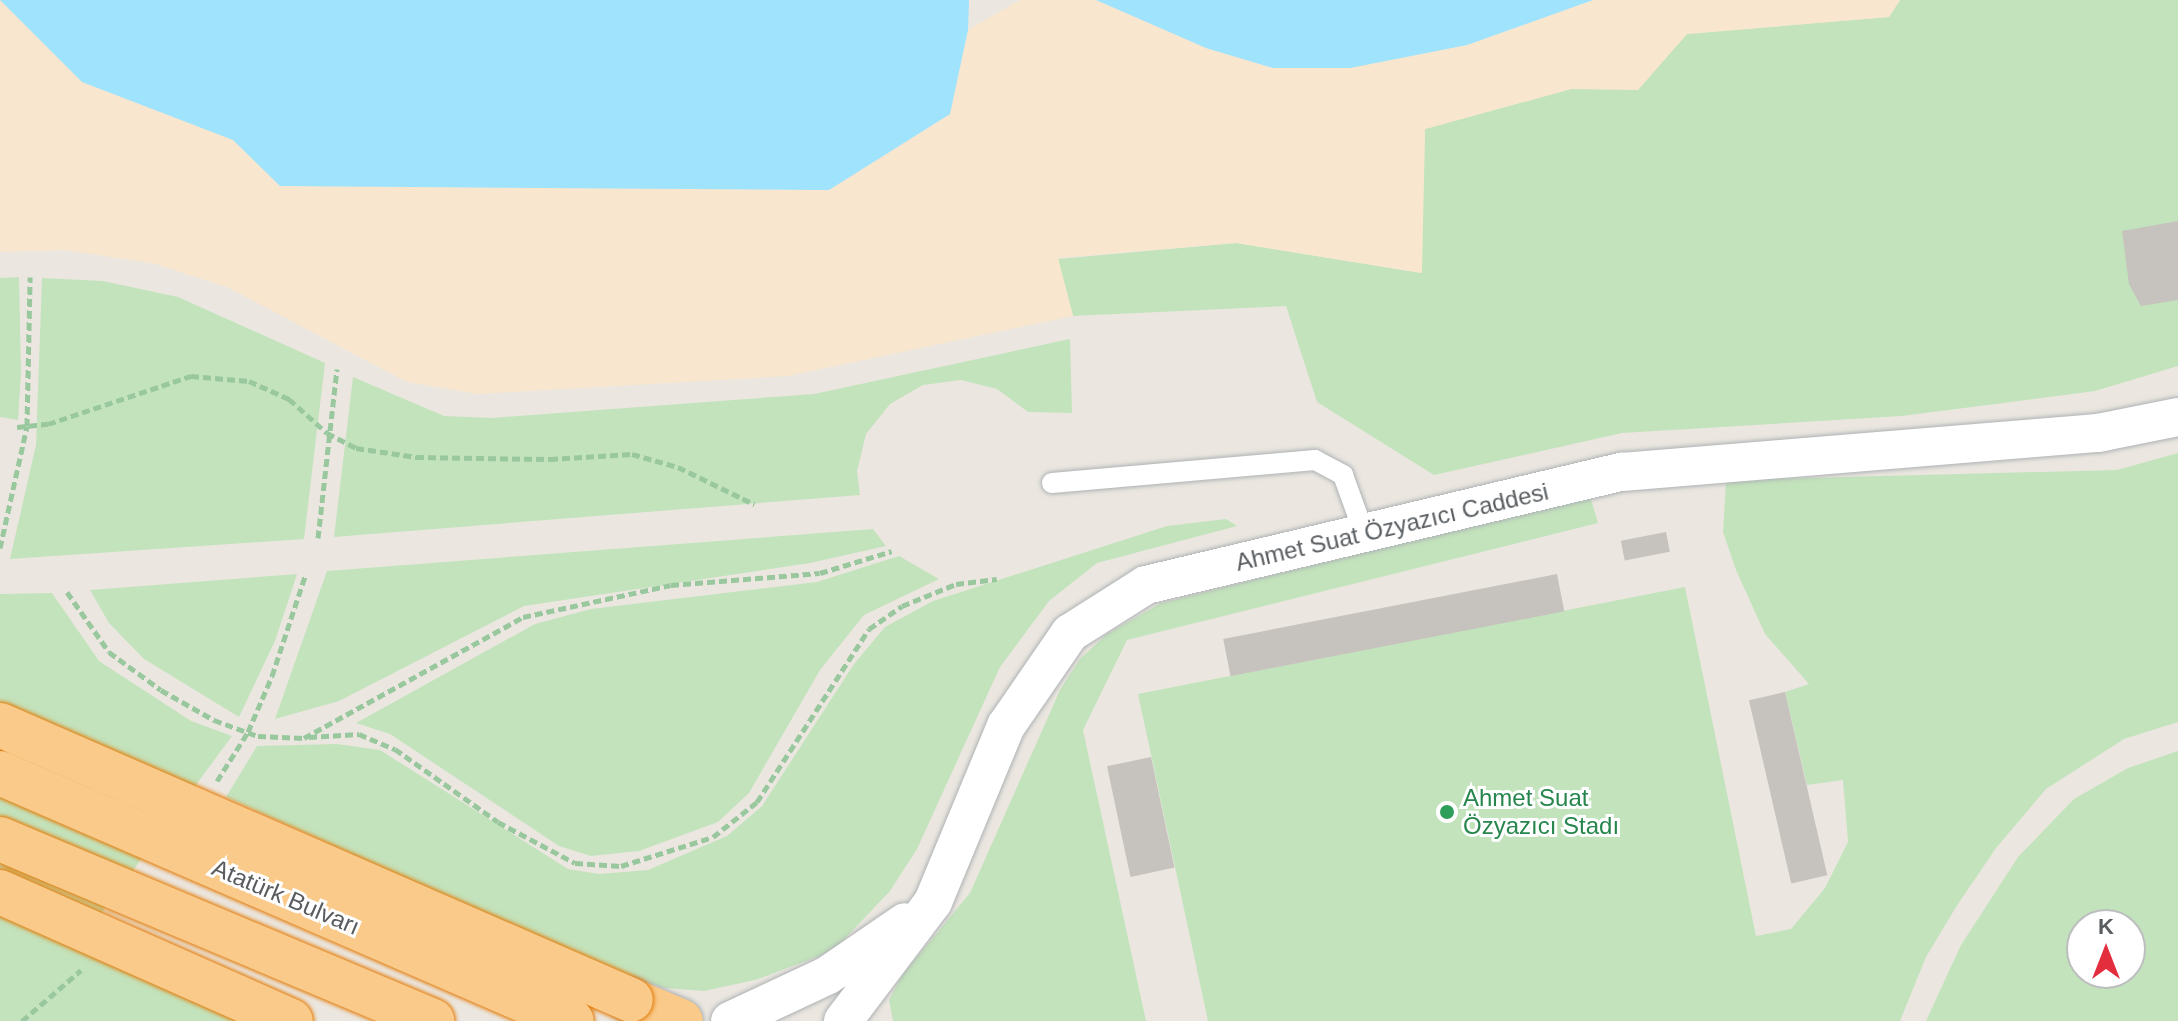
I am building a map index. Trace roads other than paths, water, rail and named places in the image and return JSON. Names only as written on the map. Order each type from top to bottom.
[{"type":"highway","points":[[0,725],[681,1021]]},
{"type":"highway","name":"Atatürk Bulvarı","points":[[0,773],[572,1021]]},
{"type":"highway","points":[[0,839],[432,1021]]},
{"type":"highway","points":[[0,892],[291,1021]]},
{"type":"street","name":"Ahmet Suat Özyazıcı Caddesi","points":[[843,1021],[933,902],[1006,726],[1070,633],[1146,585],[1622,472],[2098,433],[2178,417]]},
{"type":"street","points":[[730,1021],[828,975],[933,902]]},
{"type":"lane","points":[[2098,433],[2178,407]]},
{"type":"lane","points":[[1052,483],[1315,460],[1343,475],[1364,533]]},
{"type":"water","points":[[0,0],[969,0],[968,30],[950,114],[829,190],[280,186],[233,140],[82,82]]},
{"type":"water","points":[[1096,0],[1593,0],[1467,45],[1350,68],[1273,68],[1206,48]]},
{"type":"place","name":"Ahmet Suat Özyazıcı Stadı","points":[[1447,812]]}]
